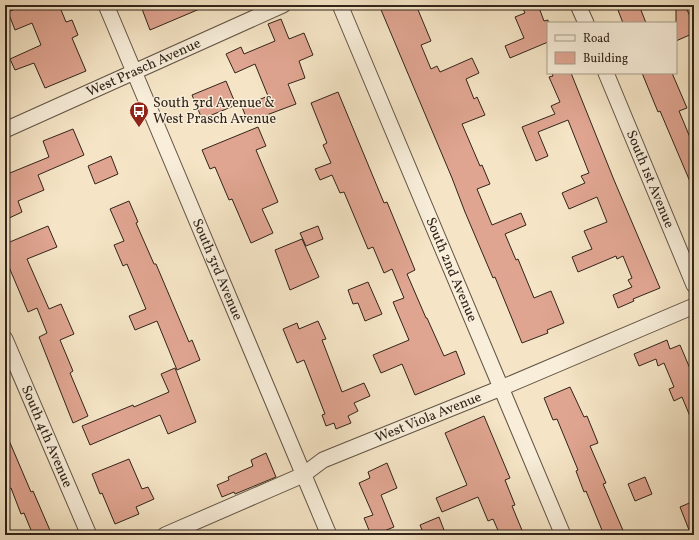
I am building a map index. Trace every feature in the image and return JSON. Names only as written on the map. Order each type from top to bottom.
[{"type":"street","name":"South 3rd Avenue","points":[[106,5],[329,535]]},
{"type":"street","name":"West Prasch Avenue","points":[[5,130],[283,5]]},
{"type":"street","name":"South 2nd Avenue","points":[[340,5],[563,535]]},
{"type":"street","points":[[578,5],[586,22]]},
{"type":"street","name":"South 1st Avenue","points":[[606,74],[694,285]]},
{"type":"street","name":"West Viola Avenue","points":[[165,535],[303,475],[323,460],[501,388],[694,306]]},
{"type":"street","name":"South 4th Avenue","points":[[5,339],[89,535]]},
{"type":"building","points":[[24,5],[59,5],[66,22],[72,20],[78,35],[72,38],[86,71],[45,88],[34,63],[15,70],[10,59],[41,45],[32,23],[15,30],[8,12]]},
{"type":"building","points":[[151,5],[209,5],[150,30],[142,9]]},
{"type":"building","points":[[379,5],[416,5],[431,41],[421,45],[431,69],[437,66],[440,72],[472,58],[479,73],[466,79],[474,99],[477,97],[485,115],[462,124],[480,166],[482,165],[490,184],[477,189],[492,225],[521,213],[526,225],[505,234],[516,260],[518,259],[534,298],[551,291],[564,323],[547,330],[548,333],[522,343],[495,277],[493,278],[465,212]]},
{"type":"building","points":[[521,5],[538,5],[544,21],[548,20],[547,42],[510,58],[505,46],[524,38],[515,17],[525,13]]},
{"type":"building","points":[[616,5],[639,5],[646,22],[623,22]]},
{"type":"building","points":[[685,6],[694,24],[694,33],[677,41],[677,22],[676,9]]},
{"type":"building","points":[[281,19],[289,39],[304,33],[313,55],[299,61],[305,78],[288,84],[296,104],[248,122],[242,107],[268,96],[255,64],[235,73],[226,54],[241,47],[244,54],[275,41],[268,24]]},
{"type":"building","points":[[552,74],[571,74],[660,288],[633,299],[634,301],[618,308],[613,295],[632,287],[628,280],[632,278],[623,256],[617,259],[616,256],[578,272],[572,257],[592,249],[584,231],[607,222],[597,197],[569,209],[562,193],[585,183],[581,176],[589,173],[568,120],[538,132],[548,156],[536,161],[522,127],[555,114],[551,106],[560,102],[549,77],[553,76]]},
{"type":"building","points":[[642,74],[672,74],[687,108],[679,111],[694,147],[694,191],[660,111],[658,112]]},
{"type":"building","points":[[226,81],[236,105],[202,119],[192,95]]},
{"type":"building","points":[[338,92],[384,203],[387,202],[415,270],[407,274],[426,318],[444,356],[456,351],[465,374],[415,395],[402,364],[381,373],[373,355],[409,340],[393,302],[404,298],[392,269],[384,273],[373,247],[368,249],[344,192],[340,193],[332,175],[320,180],[315,169],[331,163],[323,145],[327,143],[311,103]]},
{"type":"building","points":[[258,127],[266,146],[256,150],[278,202],[262,209],[273,233],[251,243],[232,199],[229,200],[215,167],[210,169],[202,150]]},
{"type":"building","points":[[73,129],[84,155],[38,175],[44,190],[18,201],[22,212],[5,220],[5,175],[49,157],[43,141]]},
{"type":"building","points":[[111,156],[118,174],[95,184],[88,166]]},
{"type":"building","points":[[129,201],[138,222],[136,223],[154,264],[156,264],[189,342],[192,340],[200,360],[177,370],[157,321],[135,330],[129,316],[146,309],[127,264],[123,266],[114,245],[124,241],[110,209]]},
{"type":"building","points":[[48,226],[57,247],[27,259],[49,309],[61,304],[74,334],[60,340],[73,371],[70,373],[88,416],[73,423],[39,337],[47,333],[37,308],[28,312],[9,267],[5,269],[5,244]]},
{"type":"building","points":[[318,226],[323,239],[306,246],[300,233]]},
{"type":"building","points":[[302,239],[319,277],[290,290],[275,250]]},
{"type":"building","points":[[368,282],[382,314],[365,321],[358,303],[353,304],[348,290]]},
{"type":"building","points":[[318,321],[326,339],[322,340],[342,392],[364,383],[370,396],[354,403],[358,411],[348,416],[351,423],[336,429],[334,423],[326,426],[322,415],[325,414],[304,360],[297,363],[283,329],[297,323],[299,329]]},
{"type":"building","points":[[667,340],[670,349],[680,345],[694,378],[694,426],[682,397],[674,401],[669,389],[674,387],[664,363],[658,366],[656,359],[639,366],[634,354]]},
{"type":"building","points":[[175,368],[196,422],[168,434],[160,415],[90,445],[82,426],[133,405],[134,407],[169,392],[161,374]]},
{"type":"building","points":[[570,387],[584,417],[587,416],[598,443],[590,446],[606,483],[603,484],[625,535],[604,535],[586,491],[584,492],[576,471],[578,470],[557,419],[553,420],[544,398]]},
{"type":"building","points":[[484,416],[510,478],[505,480],[515,505],[512,506],[524,535],[500,535],[493,519],[488,521],[478,497],[442,512],[436,498],[467,485],[445,433]]},
{"type":"building","points":[[5,431],[31,492],[33,491],[52,535],[33,535],[24,513],[21,514],[11,488],[5,490]]},
{"type":"building","points":[[266,453],[276,477],[235,494],[234,492],[222,497],[217,485],[229,480],[228,477],[253,466],[251,460]]},
{"type":"building","points":[[129,459],[142,489],[148,487],[154,499],[136,507],[139,514],[115,524],[92,474]]},
{"type":"building","points":[[387,463],[397,488],[381,495],[394,527],[371,535],[364,518],[373,515],[359,483],[370,478],[368,472]]},
{"type":"building","points":[[645,477],[652,494],[635,501],[628,484]]},
{"type":"building","points":[[694,501],[694,535],[691,535],[680,507]]},
{"type":"building","points":[[439,517],[444,530],[433,535],[424,535],[420,525]]},
{"type":"place","name":"South 3rd Avenue & West Prasch Avenue","points":[[139,128]]}]
